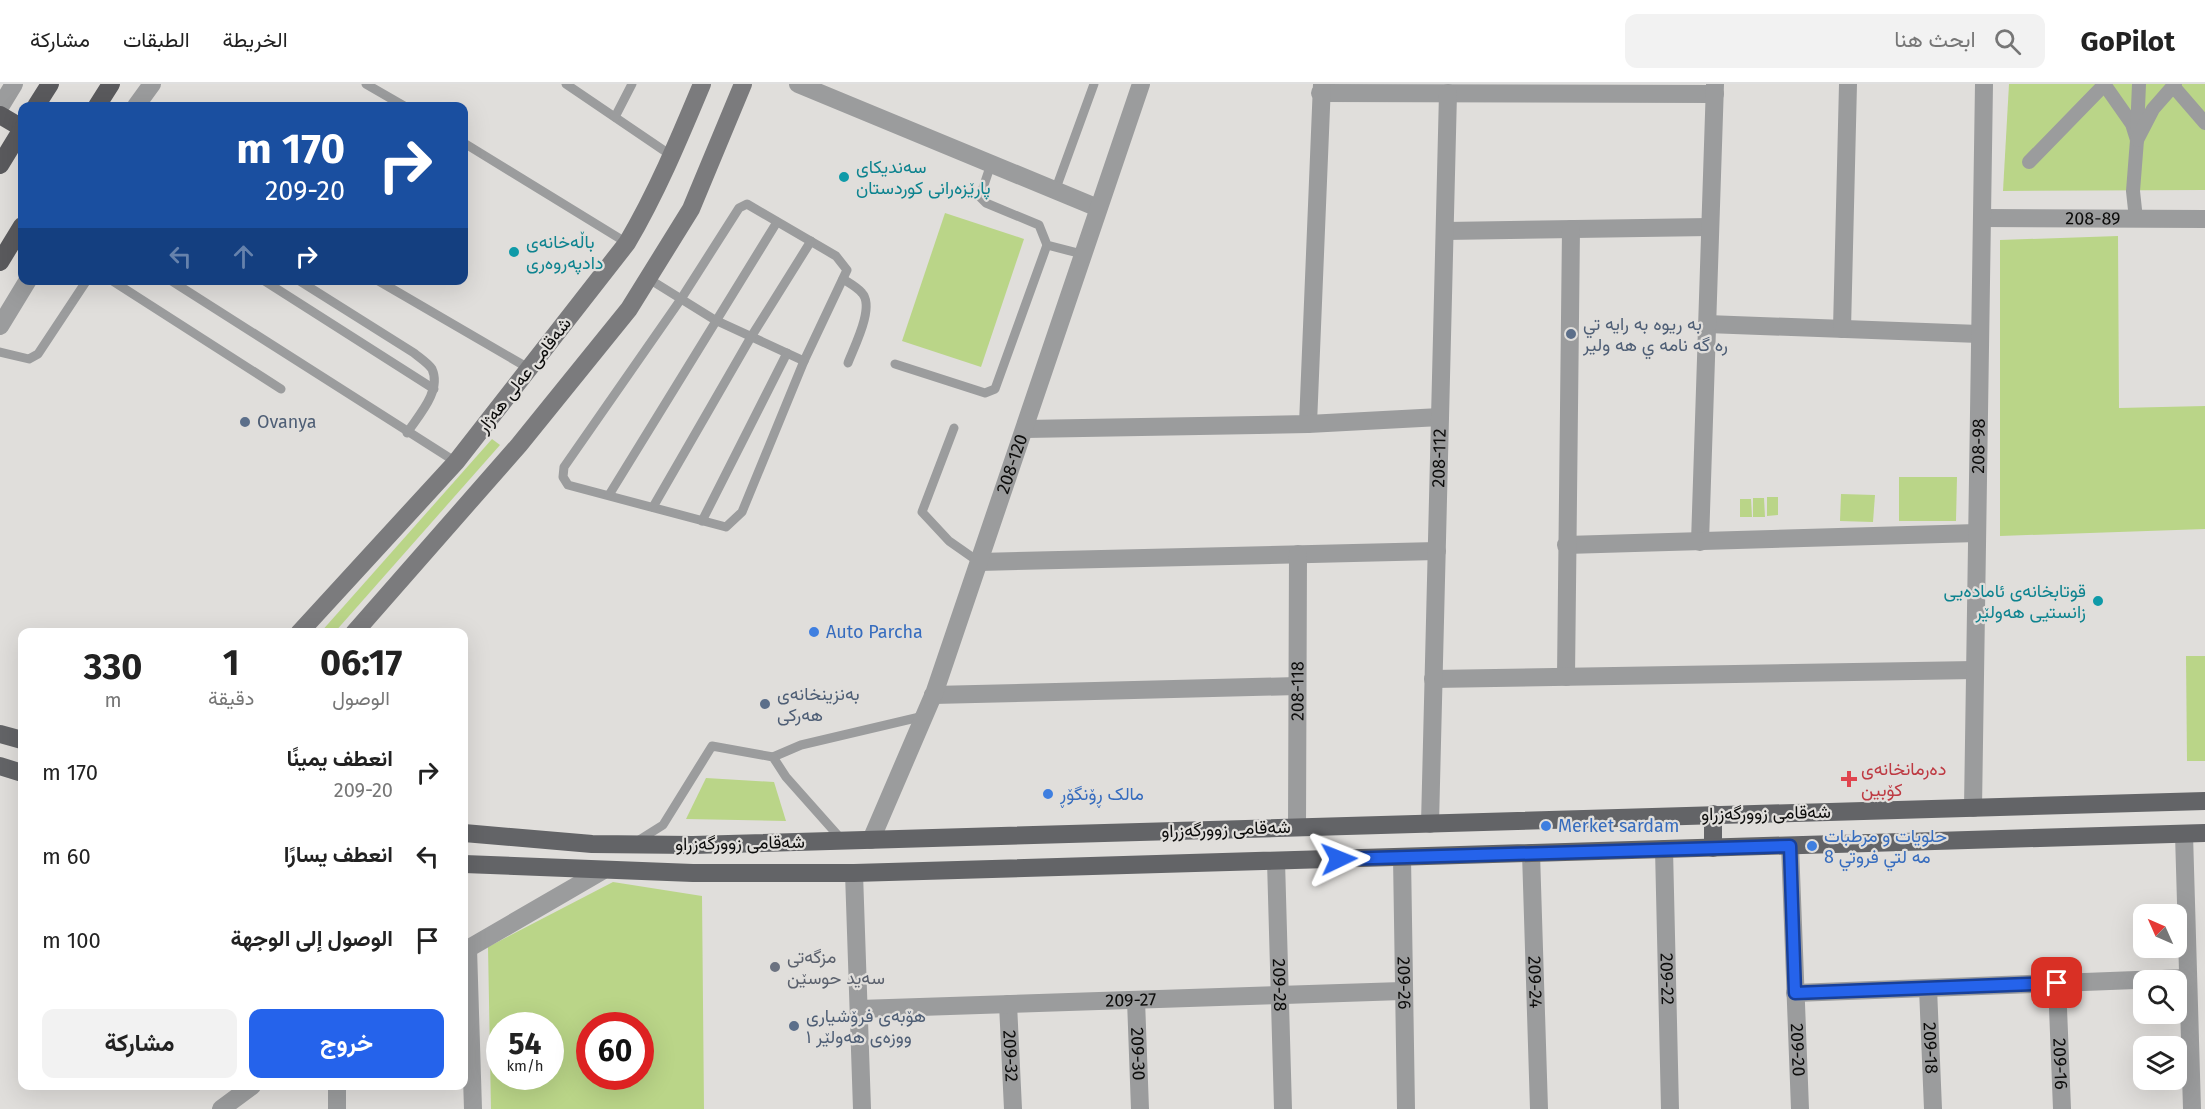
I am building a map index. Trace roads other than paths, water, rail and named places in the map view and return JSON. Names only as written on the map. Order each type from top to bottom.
[{"type":"highway","points":[[39,102],[50,84]]},
{"type":"highway","points":[[100,102],[111,84]]},
{"type":"highway","points":[[0,115],[18,126]]},
{"type":"highway","points":[[0,165],[18,136]]},
{"type":"highway","points":[[0,262],[18,233]]},
{"type":"main road","name":"شەقامی عەلی هەژار","points":[[304,628],[456,462],[627,243],[649,206],[702,84]]},
{"type":"main road","points":[[358,628],[519,445],[629,309],[691,209],[743,84]]},
{"type":"main road","points":[[0,734],[18,739]]},
{"type":"main road","points":[[0,766],[18,772]]},
{"type":"main road","name":"شەقامی زوورگەزراو","points":[[468,833],[592,844],[871,840],[2205,801]]},
{"type":"main road","points":[[1713,814],[1713,848]]},
{"type":"main road","name":"شەقامی زوورگەزراو","points":[[468,864],[602,871],[854,873],[2205,833]]},
{"type":"street","points":[[0,107],[14,84]]},
{"type":"street","points":[[139,102],[152,84]]},
{"type":"street","points":[[798,84],[1098,208]]},
{"type":"street","name":"208-120","points":[[871,840],[933,695],[1141,84]]},
{"type":"street","points":[[1842,329],[1848,84]]},
{"type":"street","name":"208-98","points":[[1973,808],[1984,84]]},
{"type":"street","points":[[2136,219],[2133,191],[2139,84]]},
{"type":"street","points":[[2029,162],[2104,85],[2132,124],[2137,140]]},
{"type":"street","points":[[2137,140],[2152,109],[2174,85],[2205,123]]},
{"type":"street","points":[[1308,423],[1321,88],[1448,93],[1715,89],[1700,542]]},
{"type":"street","name":"208-112","points":[[1430,824],[1448,93]]},
{"type":"street","name":"208-89","points":[[1982,219],[2205,219]]},
{"type":"street","points":[[1445,231],[1710,227]]},
{"type":"street","points":[[1566,677],[1571,229]]},
{"type":"street","points":[[0,326],[25,285]]},
{"type":"street","points":[[1707,324],[1979,334]]},
{"type":"street","points":[[1025,429],[1308,423],[1440,417]]},
{"type":"street","points":[[1566,545],[1977,533]]},
{"type":"street","points":[[979,562],[1437,551]]},
{"type":"street","name":"208-118","points":[[1297,827],[1298,554]]},
{"type":"street","points":[[1433,679],[1975,670]]},
{"type":"street","points":[[933,695],[1297,686]]},
{"type":"street","points":[[2184,834],[2192,1109]]},
{"type":"street","name":"209-20","points":[[1790,846],[1800,1109]]},
{"type":"street","name":"209-22","points":[[1664,849],[1670,1109]]},
{"type":"street","name":"209-24","points":[[1531,854],[1539,1109]]},
{"type":"street","name":"209-26","points":[[1402,857],[1402,991],[1406,1109]]},
{"type":"street","name":"209-28","points":[[1276,861],[1283,1109]]},
{"type":"street","points":[[468,948],[602,871]]},
{"type":"street","points":[[854,873],[862,1109]]},
{"type":"street","points":[[1795,993],[2188,978]]},
{"type":"street","name":"209-16","points":[[2057,983],[2062,1109]]},
{"type":"street","name":"209-18","points":[[1928,988],[1933,1109]]},
{"type":"street","name":"209-27","points":[[859,1009],[1402,991]]},
{"type":"street","points":[[468,995],[473,1109]]},
{"type":"street","name":"209-30","points":[[1136,1000],[1140,1109]]},
{"type":"street","name":"209-32","points":[[1008,1004],[1013,1109]]},
{"type":"street","points":[[221,1109],[247,1090]]},
{"type":"street","points":[[337,1090],[337,1109]]},
{"type":"lane","points":[[366,84],[397,102]]},
{"type":"lane","points":[[567,84],[672,156]]},
{"type":"lane","points":[[615,117],[632,84]]},
{"type":"lane","points":[[1055,191],[1094,84]]},
{"type":"lane","points":[[468,145],[627,243]]},
{"type":"lane","points":[[895,364],[985,393],[995,389],[1047,245],[1040,225],[986,203],[980,197],[991,164]]},
{"type":"lane","points":[[747,204],[811,241],[842,262],[847,270],[804,362],[742,512],[726,527],[568,484],[563,477],[564,467],[681,299],[739,208],[747,204]]},
{"type":"lane","points":[[609,495],[777,222]]},
{"type":"lane","points":[[653,507],[751,337],[811,241]]},
{"type":"lane","points":[[1047,245],[1082,254]]},
{"type":"lane","points":[[649,279],[715,320],[804,362]]},
{"type":"lane","points":[[843,279],[861,292],[866,299],[867,309],[848,363]]},
{"type":"lane","points":[[0,352],[29,359],[38,354],[84,285]]},
{"type":"lane","points":[[119,285],[281,389]]},
{"type":"lane","points":[[178,285],[407,433],[456,462]]},
{"type":"lane","points":[[271,285],[434,389]]},
{"type":"lane","points":[[306,285],[414,353],[431,368],[434,389],[407,433]]},
{"type":"lane","points":[[386,285],[530,369]]},
{"type":"lane","points":[[702,521],[787,353]]},
{"type":"lane","points":[[954,428],[922,512],[949,541],[979,562]]},
{"type":"lane","points":[[633,844],[663,825],[712,747],[773,757],[801,745],[924,716]]},
{"type":"lane","points":[[773,757],[786,777],[842,840]]},
{"type":"place","name":"سەندیکای پارێزەرانی کوردستان","points":[[844,177]]},
{"type":"place","name":"باڵەخانەی دادپەروەری","points":[[514,252]]},
{"type":"place","name":"به ريوه به رايه تي ره گه نامه ي هه ولير","points":[[1571,334]]},
{"type":"place","name":"Ovanya","points":[[245,422]]},
{"type":"place","name":"قوتابخانەی ئامادەیی زانستیی هەولێر","points":[[2098,601]]},
{"type":"place","name":"Auto Parcha","points":[[814,632]]},
{"type":"place","name":"بەنزینخانەی هەرکی","points":[[765,704]]},
{"type":"place","name":"دەرمانخانەی کۆبین","points":[[1849,779]]},
{"type":"place","name":"مالک ڕۆنگۆڕ","points":[[1048,794]]},
{"type":"place","name":"Merket sardam","points":[[1546,826]]},
{"type":"place","name":"حلويات و مرطبات مه لتي فروتي 8","points":[[1812,846]]},
{"type":"place","name":"مزگەتی سەید حوسێن","points":[[775,967]]},
{"type":"place","name":"هۆبەی فرۆشیاری ووزەی هەولێر ١","points":[[794,1026]]}]
